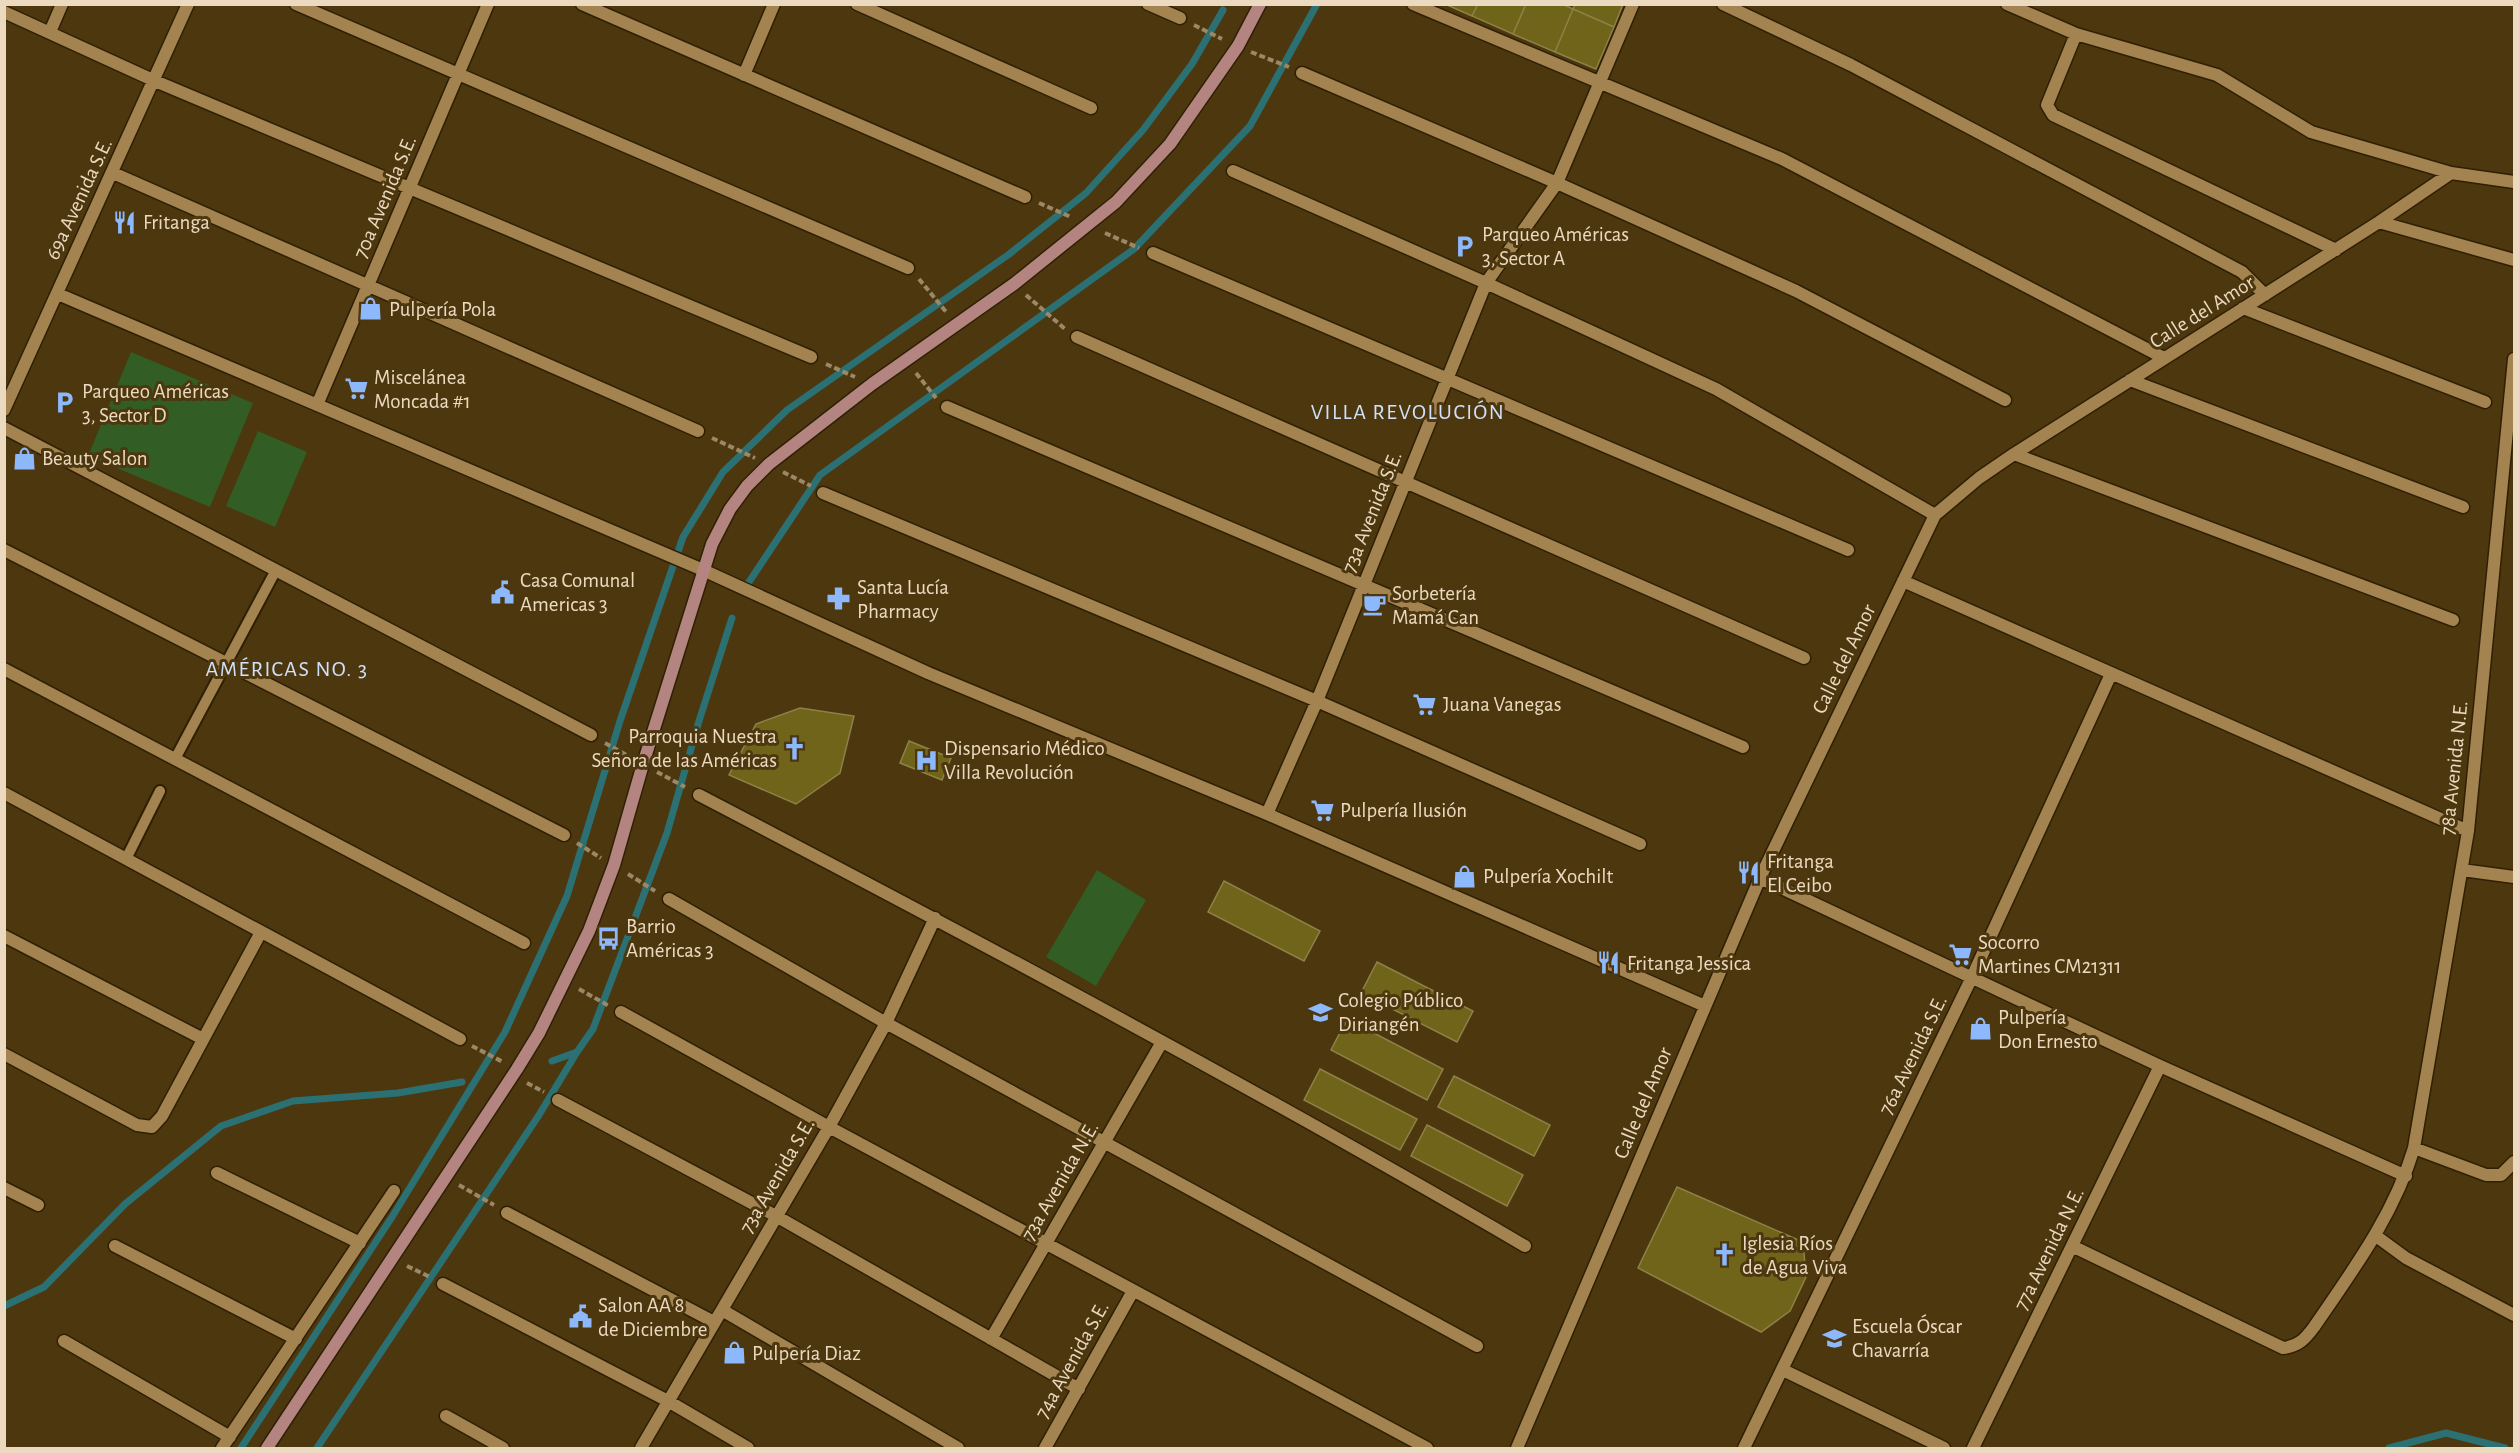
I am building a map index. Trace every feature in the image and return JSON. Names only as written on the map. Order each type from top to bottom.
[{"type":"street","points":[[50,32],[62,4]]},
{"type":"street","name":"69a Avenida S.E.","points":[[4,410],[9,389],[58,294],[188,4]]},
{"type":"street","points":[[296,4],[908,268]]},
{"type":"street","name":"70a Avenida S.E.","points":[[317,405],[488,4]]},
{"type":"street","points":[[582,4],[1025,197]]},
{"type":"street","points":[[744,75],[774,4]]},
{"type":"street","points":[[857,4],[1091,108]]},
{"type":"street","points":[[1148,4],[1180,18]]},
{"type":"street","points":[[267,1449],[539,1033],[589,931],[614,865],[712,544],[730,510],[747,486],[769,464],[872,384],[1014,284],[1116,202],[1170,144],[1238,46],[1260,4]]},
{"type":"street","points":[[1413,4],[1782,159],[2164,358]]},
{"type":"street","name":"73a Avenida S.E.","points":[[1267,814],[1317,701],[1486,283],[1557,183],[1633,4]]},
{"type":"street","points":[[1723,4],[1851,65],[2222,261],[2242,272],[2265,295]]},
{"type":"street","points":[[2007,4],[2076,34],[2217,75],[2311,132],[2451,173],[2514,182]]},
{"type":"street","points":[[4,12],[155,81],[811,357]]},
{"type":"street","points":[[2076,34],[2047,105],[2053,116],[2336,250]]},
{"type":"street","points":[[1298,71],[1557,183],[1796,291],[2005,400]]},
{"type":"street","points":[[1233,171],[1486,283],[1716,389],[1935,515]]},
{"type":"street","points":[[112,173],[698,431]]},
{"type":"street","name":"Calle del Amor","points":[[1517,1449],[1760,878],[1935,515],[1979,478],[2013,454],[2336,250],[2451,173]]},
{"type":"street","points":[[2379,222],[2514,260]]},
{"type":"street","points":[[1153,253],[1848,550]]},
{"type":"street","points":[[58,294],[704,570],[928,673],[1267,814],[1706,1006]]},
{"type":"street","points":[[2243,308],[2486,402]]},
{"type":"street","points":[[1077,337],[1804,658]]},
{"type":"street","name":"78a Avenida N.E.","points":[[2072,1246],[2283,1348],[2293,1347],[2303,1341],[2376,1236],[2406,1176],[2414,1148],[2468,831],[2509,468],[2514,359]]},
{"type":"street","points":[[2130,380],[2463,507]]},
{"type":"street","points":[[947,407],[1743,747]]},
{"type":"street","points":[[4,428],[591,735]]},
{"type":"street","points":[[2013,454],[2453,620]]},
{"type":"street","points":[[820,492],[1317,701],[1640,844]]},
{"type":"street","points":[[4,550],[564,835]]},
{"type":"street","points":[[1903,581],[2468,831]]},
{"type":"street","points":[[4,669],[524,943]]},
{"type":"street","name":"76a Avenida S.E.","points":[[1744,1449],[1972,978],[2111,674]]},
{"type":"street","points":[[694,792],[936,918],[1326,1130],[1526,1246]]},
{"type":"street","points":[[4,793],[460,1039]]},
{"type":"street","points":[[2462,870],[2514,877]]},
{"type":"street","points":[[1760,878],[2160,1066],[2406,1176]]},
{"type":"street","points":[[669,899],[886,1023],[1477,1346]]},
{"type":"street","name":"73a Avenida S.E.","points":[[641,1449],[886,1023],[936,918]]},
{"type":"street","points":[[4,1054],[137,1125],[152,1127],[162,1116],[261,932]]},
{"type":"street","points":[[4,936],[203,1039]]},
{"type":"street","points":[[616,1010],[828,1127],[1427,1449]]},
{"type":"street","name":"73a Avenida N.E.","points":[[991,1339],[1162,1042]]},
{"type":"street","name":"77a Avenida N.E.","points":[[1972,1449],[2160,1066]]},
{"type":"street","points":[[558,1100],[776,1216],[1078,1389]]},
{"type":"street","points":[[2414,1148],[2486,1175],[2501,1175],[2514,1162]]},
{"type":"street","points":[[217,1173],[360,1243]]},
{"type":"street","points":[[4,1188],[38,1205]]},
{"type":"street","points":[[222,1449],[394,1191]]},
{"type":"street","points":[[507,1213],[714,1322]]},
{"type":"street","points":[[2376,1236],[2406,1258],[2514,1315]]},
{"type":"street","points":[[115,1246],[296,1339]]},
{"type":"street","points":[[443,1284],[668,1401],[748,1449]]},
{"type":"street","name":"74a Avenida S.E.","points":[[1045,1449],[1133,1291]]},
{"type":"street","points":[[722,1310],[958,1449]]},
{"type":"street","points":[[64,1341],[230,1437]]},
{"type":"street","points":[[1783,1370],[1944,1449]]},
{"type":"street","points":[[446,1416],[503,1449]]},
{"type":"lane","points":[[175,759],[276,570]]},
{"type":"lane","points":[[126,859],[160,791]]},
{"type":"path","points":[[1196,26],[1230,42]]},
{"type":"path","points":[[1260,55],[1298,71]]},
{"type":"path","points":[[1042,204],[1071,217]]},
{"type":"path","points":[[1117,238],[1140,248]]},
{"type":"path","points":[[930,291],[945,311]]},
{"type":"path","points":[[1031,300],[1059,326]]},
{"type":"path","points":[[828,365],[856,377]]},
{"type":"path","points":[[917,375],[936,398]]},
{"type":"path","points":[[723,444],[751,456]]},
{"type":"path","points":[[788,474],[820,492]]},
{"type":"path","points":[[604,743],[622,753]]},
{"type":"path","points":[[665,777],[694,792]]},
{"type":"path","points":[[577,843],[594,853]]},
{"type":"path","points":[[629,874],[658,892]]},
{"type":"path","points":[[591,995],[616,1010]]},
{"type":"path","points":[[473,1046],[500,1060]]},
{"type":"path","points":[[445,1177],[486,1201]]},
{"type":"green space","points":[[131,352],[253,403],[210,507],[88,456]]},
{"type":"green space","points":[[258,431],[307,452],[275,527],[226,506]]},
{"type":"green space","points":[[1097,870],[1146,900],[1096,986],[1046,957]]},
{"type":"building","points":[[1445,4],[1478,4],[1472,16]]},
{"type":"building","points":[[1478,4],[1526,4],[1513,34],[1472,16]]},
{"type":"building","points":[[1526,4],[1562,4],[1573,9],[1555,52],[1513,34]]},
{"type":"building","points":[[1575,4],[1623,4],[1614,27],[1573,9]]},
{"type":"building","points":[[1573,9],[1614,27],[1596,69],[1555,52]]},
{"type":"building","name":"Parroquia Nuestra Señora de las Américas","points":[[800,708],[854,716],[840,773],[796,804],[729,775],[756,724]]},
{"type":"building","name":"Dispensario Médico Villa Revolución","points":[[909,741],[951,758],[942,780],[900,763]]},
{"type":"building","points":[[1224,881],[1320,931],[1304,961],[1208,912]]},
{"type":"building","points":[[1377,962],[1473,1011],[1457,1042],[1361,993]]},
{"type":"building","points":[[1347,1019],[1443,1069],[1427,1100],[1331,1050]]},
{"type":"building","points":[[1320,1069],[1417,1119],[1400,1150],[1304,1100]]},
{"type":"building","points":[[1454,1076],[1550,1125],[1534,1156],[1438,1107]]},
{"type":"building","points":[[1427,1125],[1523,1175],[1507,1206],[1411,1156]]},
{"type":"building","name":"Iglesia Ríos de Agua Viva","points":[[1677,1187],[1803,1242],[1806,1277],[1790,1311],[1761,1332],[1638,1268]]},
{"type":"waterway","points":[[745,588],[820,475],[1134,249],[1250,126],[1317,4]]},
{"type":"waterway","points":[[241,1448],[392,1217],[505,1032],[567,896],[620,721],[683,537],[723,472],[787,410],[1008,255],[1086,193],[1143,130],[1192,64],[1223,10]]},
{"type":"waterway","points":[[552,1061],[577,1052],[593,1029],[667,833],[732,618]]},
{"type":"waterway","points":[[317,1448],[539,1115],[577,1052]]},
{"type":"waterway","points":[[4,1306],[44,1287],[125,1204],[221,1126],[293,1101],[398,1093],[462,1082]]},
{"type":"waterway","points":[[2389,1448],[2446,1433],[2505,1448]]},
{"type":"place","name":"Fritanga","points":[[125,222]]},
{"type":"place","name":"Parqueo Américas 3, Sector A","points":[[1464,246]]},
{"type":"place","name":"Pulpería Pola","points":[[371,309]]},
{"type":"place","name":"Miscelánea Moncada #1","points":[[356,389]]},
{"type":"place","name":"Parqueo Américas 3, Sector D","points":[[64,403]]},
{"type":"place","name":"Beauty Salon","points":[[24,458]]},
{"type":"place","name":"Casa Comunal Americas 3","points":[[502,592]]},
{"type":"place","name":"Santa Lucía Pharmacy","points":[[839,599]]},
{"type":"place","name":"Sorbetería Mamá Can","points":[[1374,605]]},
{"type":"place","name":"Juana Vanegas","points":[[1425,704]]},
{"type":"place","name":"Parroquia Nuestra Señora de las Américas","points":[[795,748]]},
{"type":"place","name":"Dispensario Médico Villa Revolución","points":[[926,760]]},
{"type":"place","name":"Pulpería Ilusión","points":[[1322,810]]},
{"type":"place","name":"Fritanga El Ceibo","points":[[1749,873]]},
{"type":"place","name":"Pulpería Xochilt","points":[[1465,876]]},
{"type":"place","name":"Barrio Américas 3","points":[[608,938]]},
{"type":"place","name":"Socorro Martines CM21311","points":[[1960,954]]},
{"type":"place","name":"Fritanga Jessica","points":[[1609,963]]},
{"type":"place","name":"Colegio Público Diriangén","points":[[1320,1012]]},
{"type":"place","name":"Pulpería Don Ernesto","points":[[1980,1029]]},
{"type":"place","name":"Iglesia Ríos de Agua Viva","points":[[1724,1255]]},
{"type":"place","name":"Salon AA 8 de Diciembre","points":[[580,1317]]},
{"type":"place","name":"Escuela Óscar Chavarría","points":[[1834,1338]]},
{"type":"place","name":"Pulpería Diaz","points":[[734,1353]]},
{"type":"district","name":"VILLA REVOLUCIÓN","points":[[1408,412]]},
{"type":"district","name":"AMÉRICAS NO. 3","points":[[287,669]]}]
